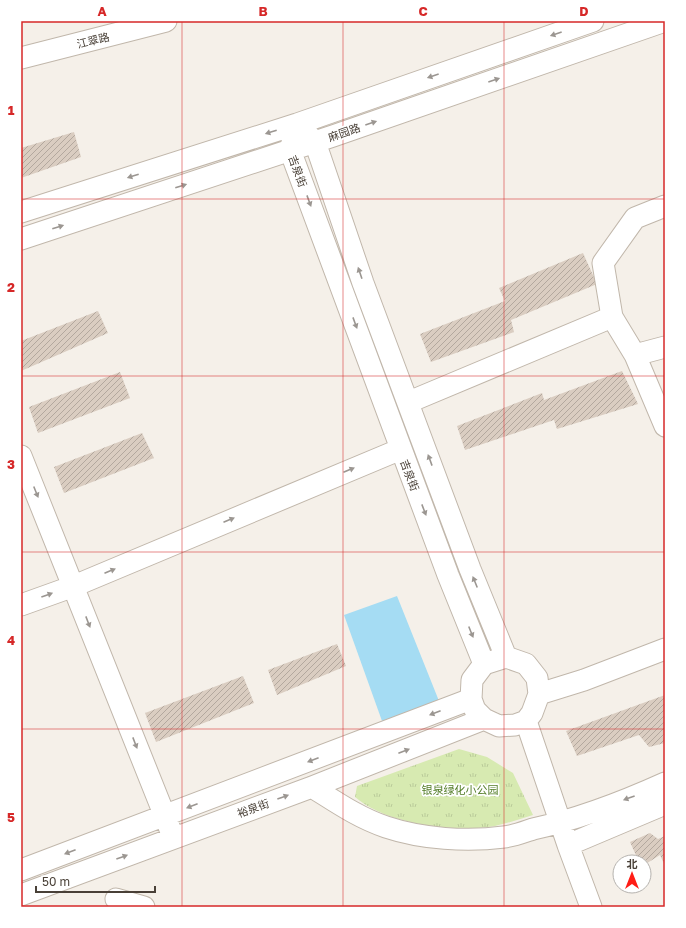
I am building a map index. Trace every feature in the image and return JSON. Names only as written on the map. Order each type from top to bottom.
[{"type":"street","name":"江翠路","points":[[21,58],[166,21]]},
{"type":"street","name":"麻园路","points":[[21,212],[297,124],[593,21]]},
{"type":"street","name":"麻园路","points":[[21,239],[315,142],[665,21]]},
{"type":"street","points":[[297,124],[315,142],[363,283],[470,569],[506,657]]},
{"type":"street","name":"吉泉街","points":[[297,124],[290,150],[448,575],[484,664]]},
{"type":"street","points":[[665,206],[635,218],[603,263],[612,317],[635,354],[665,426]]},
{"type":"street","points":[[408,402],[612,317]]},
{"type":"street","points":[[635,354],[665,347]]},
{"type":"street","points":[[21,605],[74,586],[401,449]]},
{"type":"street","points":[[21,456],[74,586],[164,817],[174,838]]},
{"type":"street","points":[[540,694],[584,680],[665,649]]},
{"type":"street","points":[[506,657],[526,664],[537,678],[540,694],[532,713],[526,721],[515,725],[499,726],[484,719],[475,710],[471,699],[472,680],[484,664],[506,657]]},
{"type":"street","points":[[21,870],[164,817],[471,699]]},
{"type":"street","name":"裕泉街","points":[[21,895],[312,787],[484,719]]},
{"type":"street","points":[[526,721],[560,823],[591,907]]},
{"type":"street","points":[[312,787],[349,811],[386,827],[449,839],[505,837],[560,823],[638,795],[665,783]]},
{"type":"street","points":[[568,845],[665,804]]},
{"type":"street","points":[[116,899],[144,907]]},
{"type":"green space","name":"银泉绿化小公园","points":[[459,749],[487,757],[513,773],[533,815],[495,826],[478,828],[441,827],[402,820],[384,814],[355,797],[357,786]]},
{"type":"water","points":[[397,596],[439,701],[382,721],[344,615]]},
{"type":"building","points":[[74,132],[81,157],[21,178],[21,148]]},
{"type":"building","points":[[583,253],[597,284],[511,320],[514,332],[431,362],[420,334],[505,301],[499,288]]},
{"type":"building","points":[[98,311],[108,333],[21,371],[21,341]]},
{"type":"building","points":[[622,371],[638,404],[557,429],[554,420],[465,450],[457,426],[542,393],[544,400]]},
{"type":"building","points":[[120,372],[130,398],[38,433],[29,407]]},
{"type":"building","points":[[142,433],[154,458],[64,493],[54,467]]},
{"type":"building","points":[[337,644],[346,666],[277,695],[268,670]]},
{"type":"building","points":[[243,676],[254,703],[156,742],[145,713]]},
{"type":"building","points":[[665,695],[665,734],[663,735],[665,743],[649,747],[639,735],[577,756],[566,731]]},
{"type":"building","points":[[650,833],[658,839],[665,836],[665,866],[660,855],[652,860],[652,854],[635,854],[630,842]]}]
